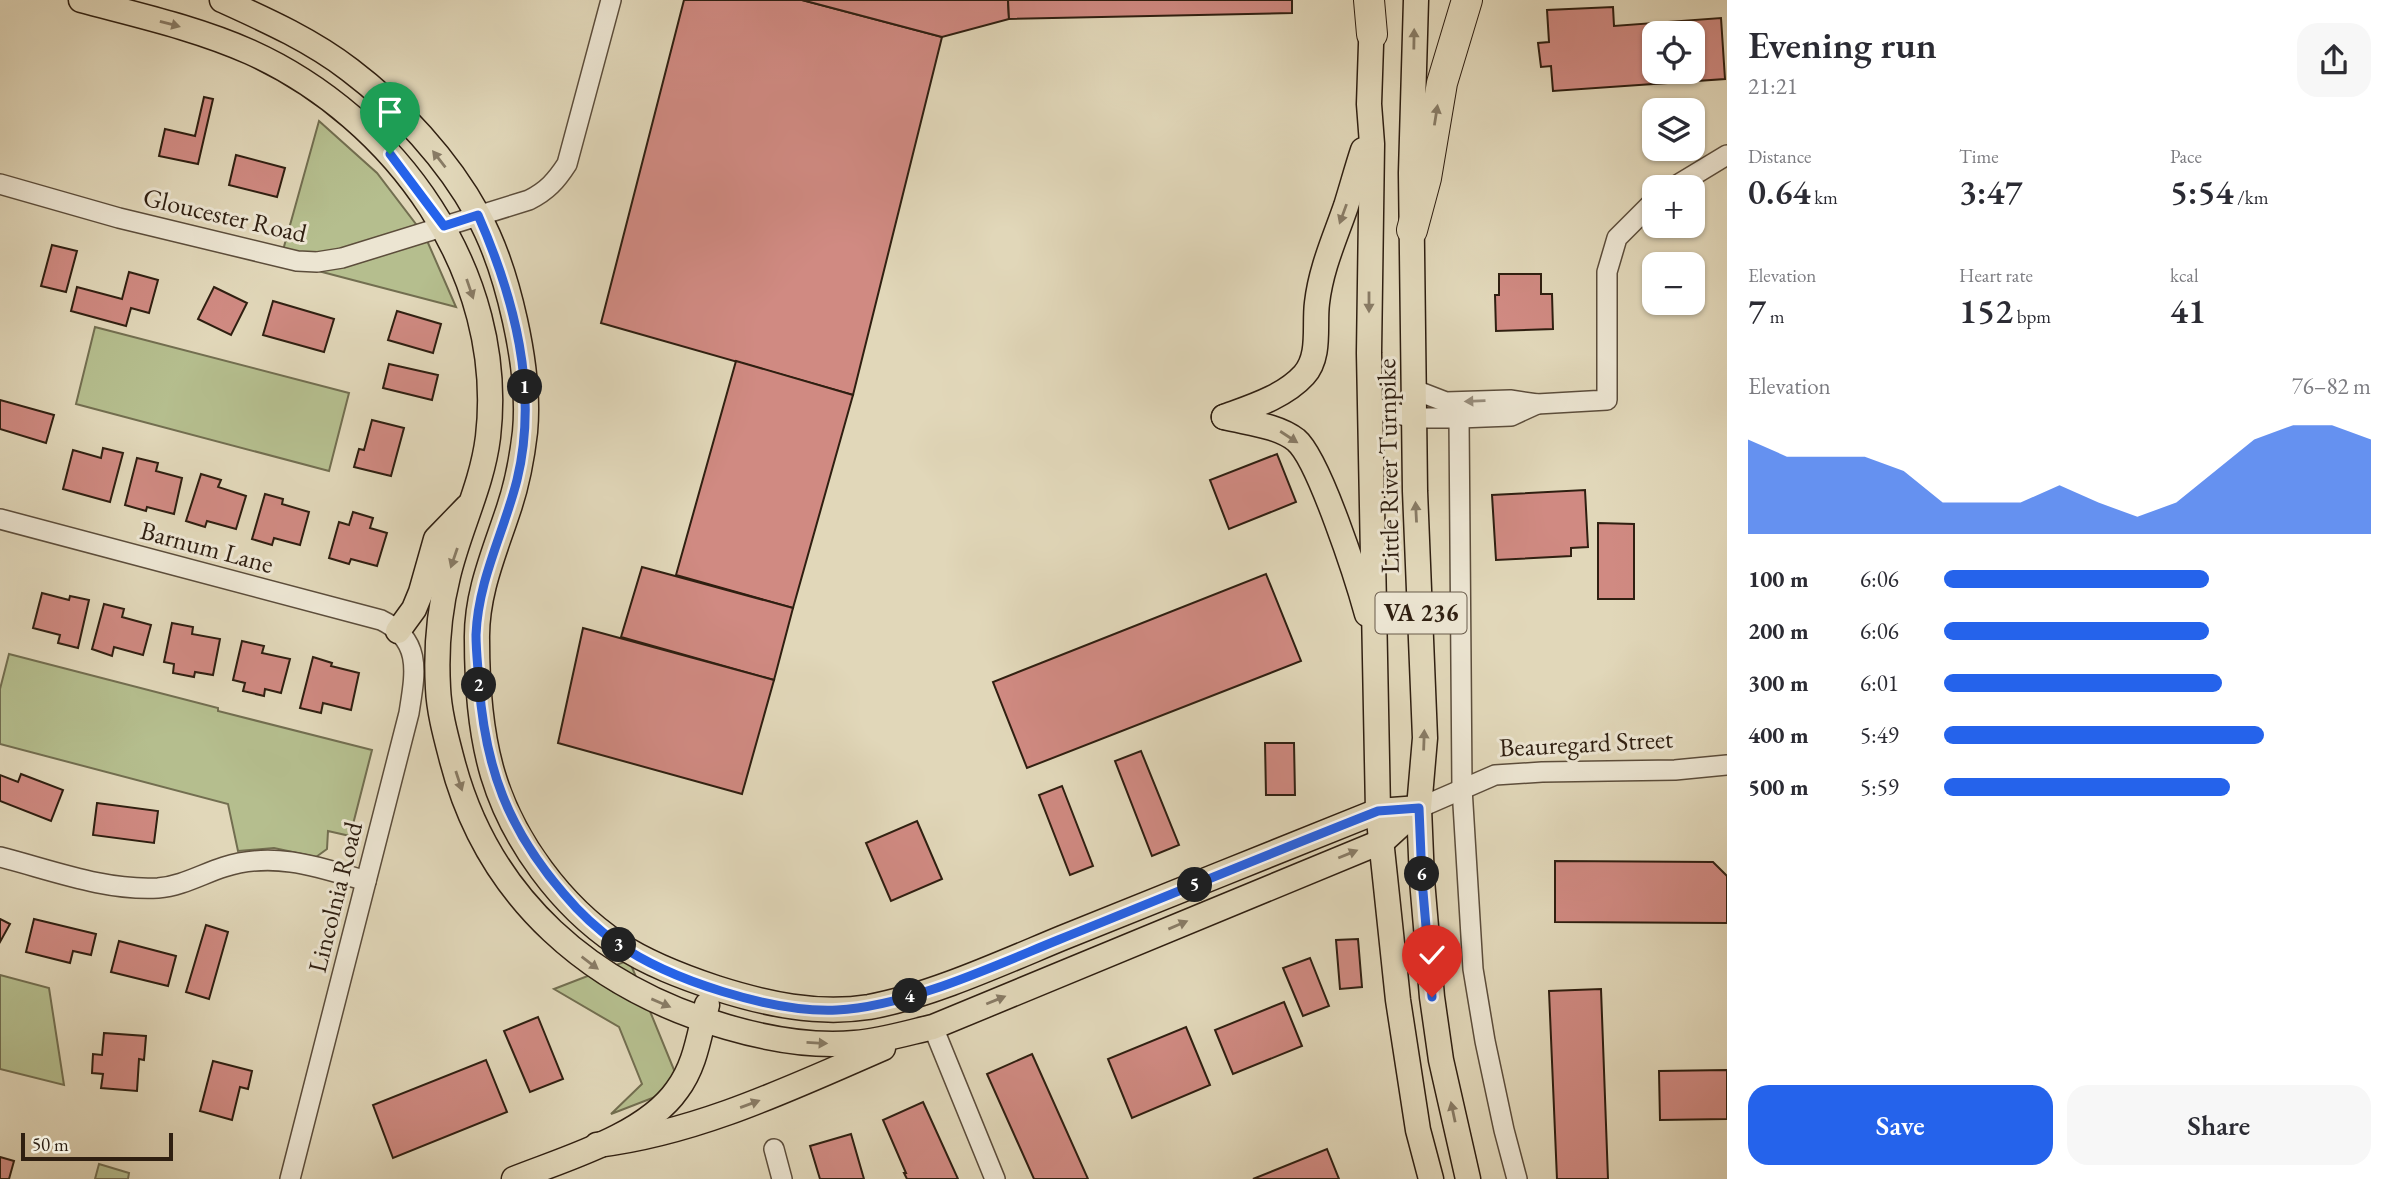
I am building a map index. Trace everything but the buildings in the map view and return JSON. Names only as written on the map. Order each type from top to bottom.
[{"type":"highway","points":[[1371,0],[1372,34]]},
{"type":"highway","points":[[1412,230],[1426,178],[1442,83],[1467,0]]},
{"type":"main road","points":[[80,0],[182,27],[248,52],[287,71],[346,111],[370,133],[416,187],[444,226],[456,250],[481,321],[491,397],[482,473],[448,576],[438,643],[438,692],[449,746],[467,805],[502,870],[529,906],[592,966],[655,1001],[703,1020],[746,1032],[818,1043],[867,1042],[933,1027]]},
{"type":"main road","points":[[222,0],[305,40],[346,67],[387,100],[444,165],[478,215],[513,313],[524,377],[526,409],[518,477],[485,575],[476,635],[482,723],[493,774],[507,811],[523,841],[543,871],[573,905],[601,931],[636,955],[669,971],[754,1000],[836,1010],[882,1004],[987,968],[1378,811],[1419,808]]},
{"type":"main road","name":"Little River Turnpike","points":[[1416,0],[1412,230],[1414,418],[1425,738],[1419,808],[1422,880],[1432,997],[1441,1060],[1468,1179]]},
{"type":"main road","name":"Little River Turnpike","points":[[1372,34],[1369,104],[1369,270],[1378,811],[1398,1000],[1418,1130],[1431,1179]]},
{"type":"main road","points":[[1370,125],[1346,206],[1323,266],[1316,304],[1315,347],[1310,365],[1303,375],[1284,390],[1224,418],[1280,430],[1297,440],[1306,453],[1318,475],[1359,586],[1376,645]]},
{"type":"main road","points":[[398,631],[418,600],[436,539],[470,505]]},
{"type":"main road","name":"Beauregard Street","points":[[1383,841],[1419,808]]},
{"type":"main road","points":[[597,1145],[656,1136],[775,1094],[1383,841]]},
{"type":"main road","points":[[514,1179],[597,1145],[647,1119],[677,1091],[690,1069],[697,1049],[711,986]]},
{"type":"street","points":[[478,215],[529,200],[544,192],[557,180],[567,164],[611,0]]},
{"type":"street","points":[[1694,175],[1727,155]]},
{"type":"street","name":"Gloucester Road","points":[[0,184],[119,218],[297,261],[317,262],[342,258],[478,215]]},
{"type":"street","points":[[1415,390],[1446,402],[1510,400],[1536,404],[1607,400],[1607,272],[1617,238],[1642,213]]},
{"type":"street","points":[[1371,407],[1414,418],[1459,418],[1511,416],[1536,404]]},
{"type":"street","points":[[1459,418],[1462,788],[1473,970],[1488,1054],[1517,1179]]},
{"type":"street","name":"Barnum Lane","points":[[0,519],[381,620],[398,631]]},
{"type":"street","name":"Lincolnia Road","points":[[290,1179],[410,713],[414,680],[413,654],[408,642],[398,631]]},
{"type":"street","name":"Beauregard Street","points":[[1419,808],[1495,775],[1555,771],[1675,770],[1727,765]]},
{"type":"street","points":[[0,856],[104,884],[132,888],[160,888],[224,867],[251,861],[278,860],[306,863],[366,881]]},
{"type":"street","points":[[933,1027],[995,1179]]},
{"type":"street","points":[[774,1149],[782,1179]]},
{"type":"green space","points":[[319,121],[377,173],[425,236],[456,307],[280,261]]},
{"type":"green space","points":[[95,327],[349,393],[329,471],[76,404]]},
{"type":"green space","points":[[9,654],[372,750],[350,836],[328,831],[327,849],[316,857],[274,848],[238,851],[228,804],[0,744],[0,689]]},
{"type":"green space","points":[[629,960],[681,1087],[611,1114],[642,1084],[619,1027],[554,989]]},
{"type":"green space","points":[[0,975],[49,988],[64,1085],[0,1069]]},
{"type":"green space","points":[[99,1164],[129,1173],[128,1179],[95,1179]]},
{"type":"route","points":[[390,154],[444,226],[478,215],[503,278],[513,313],[524,377],[525,431],[518,477],[485,575],[479,607],[476,635],[482,723],[493,774],[507,811],[523,841],[543,871],[601,931],[636,955],[669,971],[754,1000],[820,1010],[862,1008],[903,998],[987,968],[1378,811],[1419,808],[1432,997]]}]
